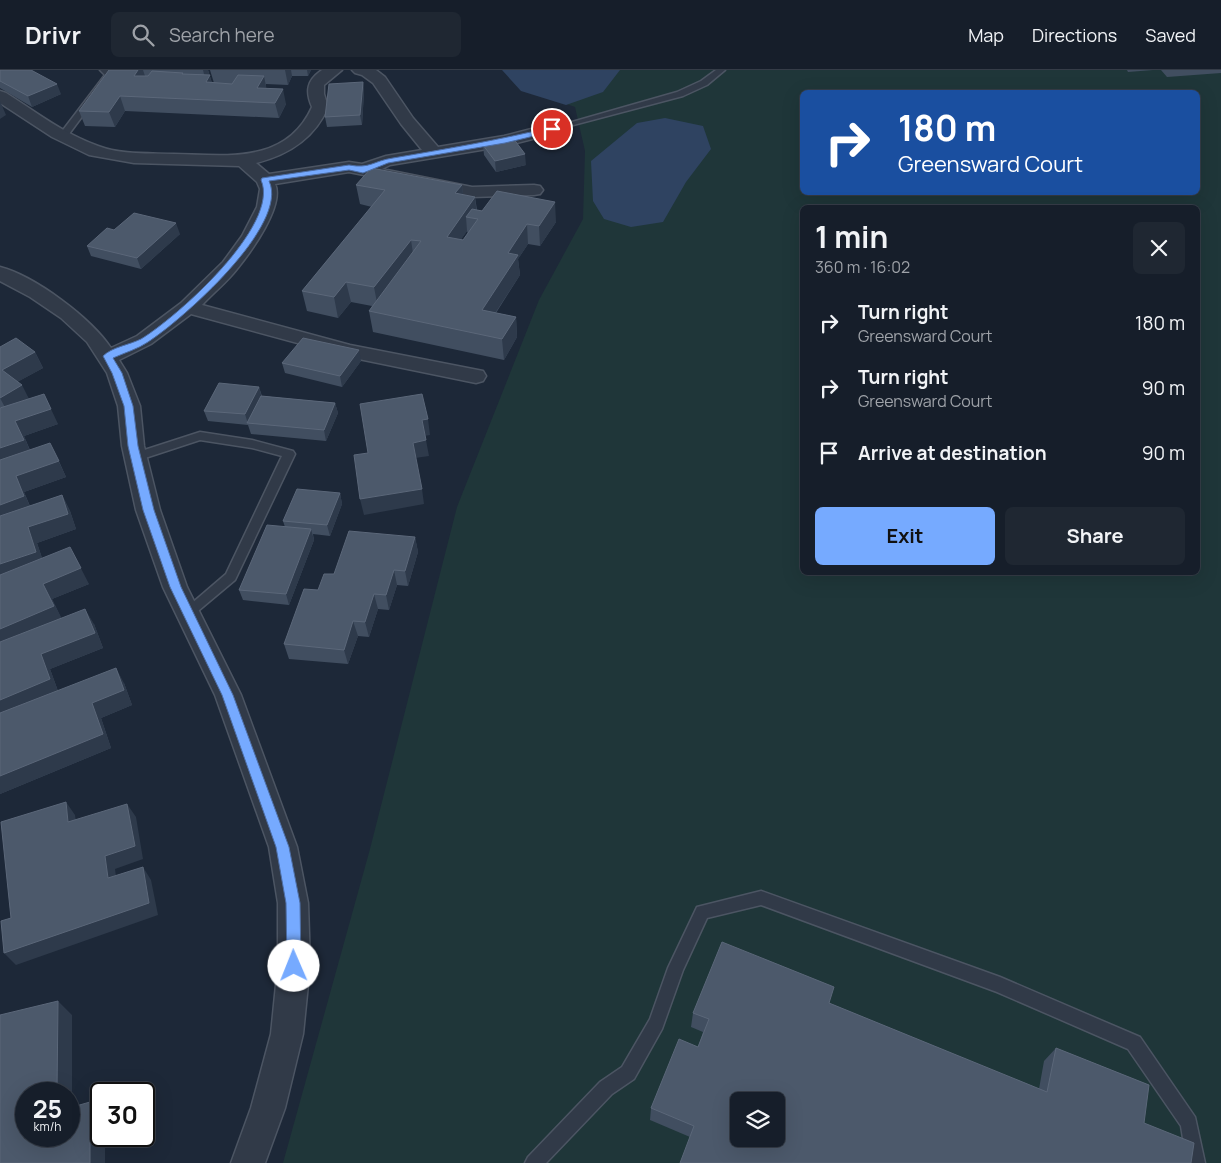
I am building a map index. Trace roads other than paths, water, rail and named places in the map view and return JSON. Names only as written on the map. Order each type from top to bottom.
[{"type":"street","points":[[0,96],[63,136],[96,151],[127,158],[243,161],[281,147],[304,132],[317,116],[320,107],[314,94],[314,87],[319,80],[334,70]]},
{"type":"street","points":[[360,70],[379,80],[407,121],[433,152]]},
{"type":"street","points":[[363,170],[386,161],[505,141],[562,126]]},
{"type":"street","points":[[108,356],[144,340],[188,307],[230,266],[252,236],[269,198],[269,189],[265,180],[243,161]]},
{"type":"street","points":[[265,180],[349,167],[472,192],[534,190]]},
{"type":"street","points":[[0,274],[37,293],[68,314],[94,338],[108,356],[117,373],[128,406],[136,457],[148,510],[175,587],[228,695],[283,847],[293,903],[294,966],[287,1034],[268,1108],[248,1163]]},
{"type":"street","points":[[188,307],[349,351],[476,376]]},
{"type":"lane","points":[[63,136],[109,74],[104,70]]},
{"type":"lane","points":[[562,126],[680,94],[704,83],[721,70]]},
{"type":"lane","points":[[136,457],[200,436],[252,444],[289,454],[231,577],[188,613]]},
{"type":"lane","points":[[534,1163],[606,1088],[628,1073],[656,1023],[676,968],[702,912],[761,898],[1000,985],[1134,1043],[1189,1122],[1196,1163]]},
{"type":"water","points":[[502,70],[620,70],[603,92],[566,105],[521,91]]},
{"type":"water","points":[[665,118],[703,126],[711,149],[686,182],[663,222],[631,227],[604,219],[593,201],[591,161],[637,123]]}]
